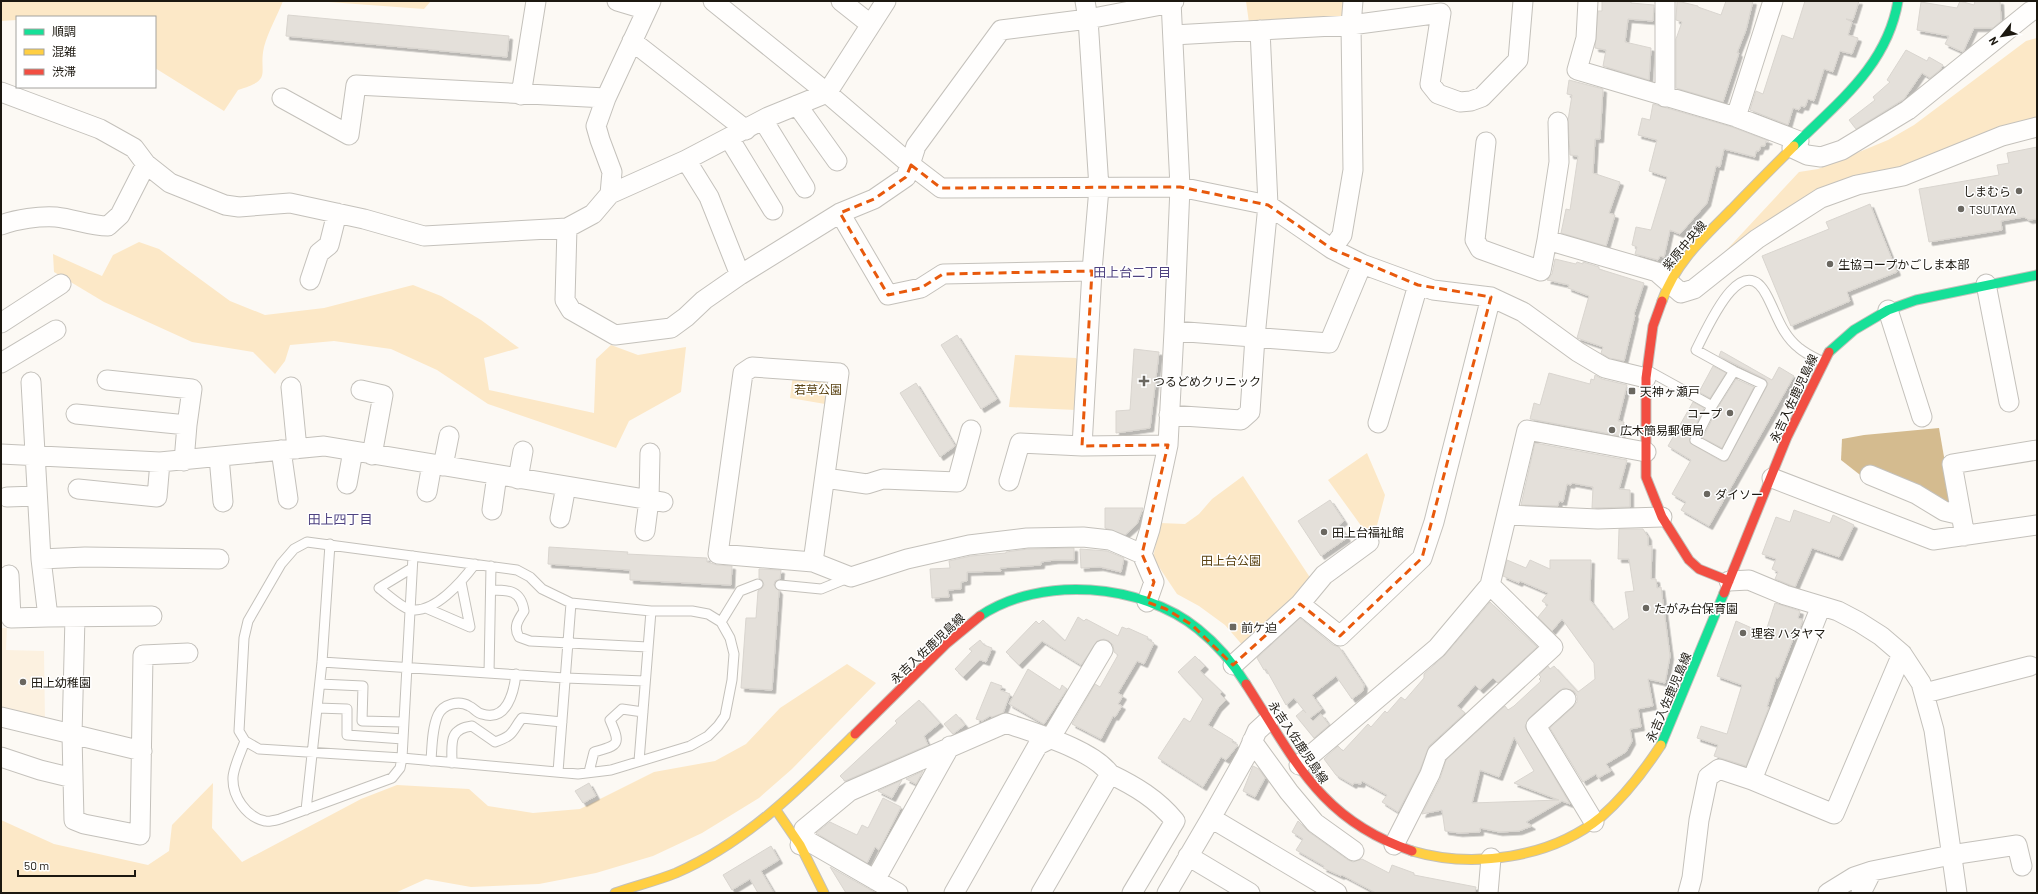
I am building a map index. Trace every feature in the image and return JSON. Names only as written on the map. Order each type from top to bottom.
[{"type":"main road","name":"紫原中央線","points":[[1729,581],[1699,568],[1689,560],[1662,517],[1646,477],[1646,374],[1653,326],[1669,282],[1680,264],[1707,234],[1863,77],[1878,60],[1893,26],[1898,1]]},
{"type":"main road","name":"永吉入佐鹿児島線","points":[[615,893],[675,873],[703,859],[752,829],[776,810],[965,627],[987,612],[1009,602],[1055,590],[1098,589],[1147,602],[1166,609],[1207,636],[1233,665],[1318,792],[1342,813],[1365,829],[1394,844],[1427,856],[1491,858],[1522,853],[1545,847],[1571,836],[1612,809],[1647,768],[1662,744],[1772,478],[1787,437],[1828,353],[1854,330],[1888,310],[1916,300],[1986,284],[2037,275]]},
{"type":"main road","points":[[776,810],[803,843],[824,893]]},
{"type":"street","points":[[521,94],[536,1]]},
{"type":"street","points":[[610,194],[612,172],[596,126],[606,98],[649,6],[617,1]]},
{"type":"street","points":[[713,1],[827,93],[911,165],[941,188],[1180,187],[1268,205],[1332,249],[1362,264],[1433,290],[1491,297],[1523,312],[1578,352],[1605,368],[1646,374]]},
{"type":"street","points":[[841,1],[870,24]]},
{"type":"street","points":[[1,92],[100,129],[134,148],[146,164],[170,183],[225,205],[239,207],[290,203],[337,213],[424,236],[567,228],[593,214],[610,194],[686,160],[763,120],[827,93],[886,1]]},
{"type":"street","points":[[1332,249],[1342,235],[1353,170],[1351,25],[1353,1]]},
{"type":"street","points":[[1173,35],[1351,25],[1439,7],[1430,84],[1438,94],[1460,102],[1471,101],[1482,97],[1518,60],[1524,1]]},
{"type":"street","points":[[1588,1],[1586,38],[1577,70],[1736,117],[1796,145],[1807,155],[1821,157],[1842,150],[1908,110],[2034,7]]},
{"type":"street","points":[[1665,1],[1665,97]]},
{"type":"street","points":[[1736,117],[1773,1]]},
{"type":"street","points":[[567,228],[565,300],[571,310],[615,335],[671,328],[686,317],[704,300],[740,275],[840,213],[874,198],[906,178],[916,146],[1001,30],[1087,10],[1172,2],[1180,187],[1168,445],[1150,529],[1142,554],[1154,582],[1147,602]]},
{"type":"street","points":[[1082,446],[1092,271],[1099,188],[1087,10]]},
{"type":"street","points":[[1169,415],[1241,420],[1250,412],[1255,337],[1268,205],[1260,30]]},
{"type":"street","points":[[632,41],[737,134],[773,210]]},
{"type":"street","points":[[282,98],[349,135],[356,85],[606,98]]},
{"type":"street","points":[[797,105],[837,161]]},
{"type":"street","points":[[763,120],[805,188]]},
{"type":"street","points":[[1486,142],[1475,240],[1480,249],[1541,271],[1559,162],[1558,122]]},
{"type":"street","points":[[1547,240],[1658,272],[1681,293],[1694,289],[1758,239],[1821,198],[1857,185],[1903,176],[2002,136],[2037,127]]},
{"type":"street","points":[[686,160],[709,197],[740,275]]},
{"type":"street","points":[[1,225],[27,219],[56,217],[92,226],[108,226],[120,215],[146,164]]},
{"type":"street","points":[[310,280],[319,253],[329,245],[337,213]]},
{"type":"street","points":[[840,213],[888,295],[921,288],[943,274],[1092,271]]},
{"type":"street","points":[[1174,331],[1329,343],[1362,264]]},
{"type":"street","points":[[1,323],[61,284]]},
{"type":"street","points":[[1986,284],[2009,402]]},
{"type":"street","points":[[1378,424],[1418,285]]},
{"type":"street","points":[[1300,604],[1340,636],[1422,558],[1434,522],[1491,297]]},
{"type":"street","points":[[1888,310],[1922,417]]},
{"type":"street","points":[[1,363],[56,330]]},
{"type":"street","points":[[813,562],[839,373],[752,368],[743,373],[718,554],[813,562],[852,577],[907,559],[970,545],[1027,538],[1083,537],[1110,540],[1142,554]]},
{"type":"street","points":[[107,380],[192,389],[184,461]]},
{"type":"street","points":[[31,382],[41,559],[48,617]]},
{"type":"street","points":[[288,499],[291,387]]},
{"type":"street","points":[[361,390],[383,394],[372,455]]},
{"type":"street","points":[[76,414],[187,425]]},
{"type":"street","points":[[824,478],[867,484],[883,479],[957,482],[971,430]]},
{"type":"street","points":[[1299,765],[1437,648],[1490,585],[1526,430],[1646,452]]},
{"type":"street","points":[[427,492],[449,436]]},
{"type":"street","points":[[1009,481],[1020,443],[1082,446],[1168,445]]},
{"type":"street","points":[[1,454],[160,462],[184,461],[324,446],[656,501]]},
{"type":"street","points":[[518,478],[523,450]]},
{"type":"street","points":[[1965,536],[1952,464],[2037,450]]},
{"type":"street","points":[[347,484],[353,451]]},
{"type":"street","points":[[645,531],[656,501],[650,454]]},
{"type":"street","points":[[219,457],[223,502]]},
{"type":"street","points":[[78,489],[157,497],[160,462]]},
{"type":"street","points":[[492,510],[496,475]]},
{"type":"street","points":[[1870,475],[1916,494],[1944,511],[1961,515]]},
{"type":"street","points":[[1772,478],[1933,540],[2037,525]]},
{"type":"street","points":[[560,518],[566,486]]},
{"type":"street","points":[[7,498],[37,496]]},
{"type":"street","points":[[1507,515],[1598,519],[1662,517]]},
{"type":"street","points":[[1233,665],[1300,604],[1324,575],[1369,542]]},
{"type":"street","points":[[41,559],[85,557],[219,559]]},
{"type":"street","points":[[9,575],[12,618],[152,616]]},
{"type":"street","points":[[1729,581],[1749,580],[1785,595],[1838,611],[1881,636],[1902,654],[1921,683],[1934,730],[1944,788],[1951,855],[1957,893]]},
{"type":"street","points":[[1394,844],[1430,774],[1437,754],[1553,647],[1490,585]]},
{"type":"street","points":[[1752,780],[1821,606]]},
{"type":"street","points":[[75,617],[72,734],[74,820],[84,824],[140,835],[143,655],[188,653]]},
{"type":"street","points":[[954,893],[1038,746],[1050,739],[1103,650]]},
{"type":"street","points":[[1688,893],[1692,878],[1699,820],[1708,776],[1719,770],[1752,780],[1834,814],[1902,654]]},
{"type":"street","points":[[1925,693],[2030,666]]},
{"type":"street","points":[[1566,699],[1536,726],[1594,822]]},
{"type":"street","points":[[1,717],[142,750]]},
{"type":"street","points":[[1167,893],[1211,818],[1257,731],[1269,720]]},
{"type":"street","points":[[898,893],[803,843],[804,829],[850,790],[1006,723],[1076,750],[1104,765],[1110,774],[1135,786],[1164,808],[1175,821],[1132,893]]},
{"type":"street","points":[[1252,741],[1289,792],[1311,817],[1332,836],[1354,851]]},
{"type":"street","points":[[875,880],[950,746]]},
{"type":"street","points":[[1,757],[40,770],[73,778]]},
{"type":"street","points":[[1041,893],[1110,774]]},
{"type":"street","points":[[1211,818],[1337,893]]},
{"type":"street","points":[[1828,893],[1854,877],[1872,871],[1951,855],[2017,845],[2022,866]]},
{"type":"street","points":[[1188,856],[1250,893]]},
{"type":"street","points":[[1488,893],[1491,858]]},
{"type":"street","points":[[1861,893],[1872,871]]},
{"type":"lane","points":[[1734,371],[1712,406],[1695,440],[1724,456],[1762,384],[1734,371],[1696,350],[1727,294],[1737,283],[1749,280],[1759,284],[1767,296],[1776,319],[1785,333],[1799,348],[1823,362]]},
{"type":"lane","points":[[1646,374],[1712,406]]},
{"type":"lane","points":[[307,542],[330,544],[517,570],[530,577],[542,589],[571,603],[651,611],[692,611],[708,614],[721,622],[730,638],[734,654],[732,680],[725,716],[708,736],[690,746],[611,770],[578,774],[402,758],[259,749],[245,742],[239,731],[238,718],[244,638],[248,621],[281,564],[294,549],[307,542]]},
{"type":"lane","points":[[306,810],[322,662],[330,544]]},
{"type":"lane","points":[[245,742],[233,776],[236,794],[242,806],[253,815],[266,821],[280,819],[392,778],[400,768],[402,758],[413,556]]},
{"type":"lane","points":[[412,568],[379,588],[410,609],[426,608],[436,604],[461,582],[475,564]]},
{"type":"lane","points":[[489,673],[491,566]]},
{"type":"lane","points":[[780,585],[821,589],[852,577]]},
{"type":"lane","points":[[426,608],[470,627],[461,582]]},
{"type":"lane","points":[[721,622],[740,592],[758,584]]},
{"type":"lane","points":[[490,590],[507,590],[522,600],[524,611],[516,624],[515,631],[518,638],[530,641],[648,647]]},
{"type":"lane","points":[[558,772],[571,603]]},
{"type":"lane","points":[[638,761],[651,611]]},
{"type":"lane","points":[[322,662],[565,678],[645,681]]},
{"type":"lane","points":[[430,761],[436,722],[442,709],[449,705],[459,703],[469,706],[481,714],[497,714],[505,709],[511,699],[516,674]]},
{"type":"lane","points":[[320,684],[363,686],[362,721],[403,722]]},
{"type":"lane","points":[[317,708],[347,709],[347,735],[402,739]]},
{"type":"lane","points":[[589,772],[594,752],[612,747],[616,742],[617,736],[610,720],[614,714],[622,709],[643,712]]},
{"type":"lane","points":[[452,763],[452,740],[456,732],[464,727],[472,726],[495,742],[515,732],[522,718],[562,722]]},
{"type":"highlighted area","points":[[911,165],[941,188],[1180,187],[1268,205],[1332,249],[1418,285],[1491,297],[1422,558],[1340,636],[1300,604],[1233,665],[1192,625],[1166,609],[1147,602],[1154,582],[1142,554],[1168,445],[1082,446],[1092,271],[943,274],[921,288],[888,295],[840,213],[874,199],[906,177]]},
{"type":"shaded area","points":[[1939,428],[1952,503],[1944,506],[1864,478],[1841,460],[1842,439],[1864,435]]},
{"type":"shaded area","name":"田上幼稚園","points":[[1,628],[7,628],[6,650],[44,651],[45,722],[1,712]]},
{"type":"green space","points":[[1,1],[283,1],[264,47],[262,74],[260,79],[249,86],[238,90],[224,111],[156,69],[156,16],[16,16],[16,20],[1,21]]},
{"type":"green space","points":[[315,1],[431,1],[424,9]]},
{"type":"green space","points":[[1246,1],[1349,1],[1348,11],[1342,16],[1249,23]]},
{"type":"green space","points":[[2037,38],[2037,120],[1890,173],[1720,257],[1799,172],[1818,169],[1888,140],[1914,125],[2026,41]]},
{"type":"green space","points":[[139,242],[159,249],[230,301],[265,315],[324,308],[413,285],[441,296],[481,320],[519,348],[484,358],[489,390],[594,413],[596,359],[611,345],[638,355],[686,347],[681,392],[629,421],[616,448],[488,404],[437,370],[391,349],[334,341],[290,345],[285,361],[275,374],[253,352],[192,342],[104,302],[54,272],[53,254],[102,276],[113,255]]},
{"type":"green space","points":[[1015,355],[1076,358],[1080,364],[1076,410],[1009,407]]},
{"type":"green space","name":"若草公園","points":[[793,375],[830,377],[831,405],[790,398]]},
{"type":"green space","points":[[1367,453],[1385,495],[1375,533],[1362,527],[1328,480]]},
{"type":"green space","name":"田上台公園","points":[[1243,476],[1311,579],[1297,597],[1244,647],[1225,625],[1199,606],[1177,594],[1153,558],[1160,523],[1185,524],[1199,514],[1212,499]]},
{"type":"green space","points":[[847,664],[876,683],[792,769],[759,798],[702,833],[653,856],[596,873],[539,884],[471,887],[426,879],[395,893],[1,893],[1,820],[54,844],[148,865],[169,851],[172,825],[213,783],[212,828],[242,862],[361,799],[397,785],[469,789],[488,806],[533,813],[580,809],[654,772],[715,761],[746,744],[780,708]]},
{"type":"building","points":[[1602,1],[1631,1],[1631,3],[1654,5],[1653,21],[1628,19],[1625,42],[1651,48],[1649,80],[1603,66],[1606,50],[1595,48],[1598,11],[1602,11]]},
{"type":"building","points":[[1677,1],[1698,6],[1721,15],[1726,1],[1753,1],[1746,30],[1737,53],[1739,53],[1723,102],[1676,88],[1676,39],[1682,22],[1676,20]]},
{"type":"building","points":[[1805,1],[1859,1],[1853,20],[1846,19],[1852,22],[1848,35],[1858,38],[1852,54],[1840,51],[1833,72],[1824,69],[1814,101],[1808,99],[1805,107],[1801,106],[1799,110],[1793,108],[1788,125],[1750,110],[1756,91],[1763,94],[1782,35],[1793,39]]},
{"type":"building","points":[[1960,1],[1974,5],[1975,1],[2000,1],[2001,21],[1993,28],[1974,28],[1963,52],[1945,44],[1949,36],[1917,30],[1921,2],[1957,8]]},
{"type":"building","points":[[288,15],[509,36],[507,57],[286,36]]},
{"type":"building","points":[[1906,50],[1927,61],[1929,57],[1943,65],[1940,70],[1930,78],[1922,73],[1904,99],[1856,129],[1849,120],[1875,100],[1873,97],[1890,82],[1887,80]]},
{"type":"building","points":[[1569,80],[1603,89],[1600,139],[1595,139],[1593,173],[1620,182],[1609,213],[1615,215],[1606,246],[1561,233],[1566,209],[1570,210],[1578,156],[1570,155],[1568,120],[1572,95],[1567,94]]},
{"type":"building","points":[[1653,104],[1732,127],[1769,141],[1766,141],[1765,146],[1761,146],[1759,151],[1756,151],[1755,157],[1724,149],[1720,167],[1716,166],[1707,203],[1680,234],[1670,230],[1664,257],[1660,256],[1658,260],[1635,254],[1637,247],[1632,245],[1636,227],[1651,230],[1667,177],[1649,171],[1657,140],[1638,135],[1642,118],[1650,120]]},
{"type":"building","name":"TSUTAYA","points":[[2037,147],[2037,219],[2029,220],[2024,217],[2001,221],[2002,230],[1929,242],[1919,189],[1999,175],[1997,165],[2009,163],[2007,153]]},
{"type":"building","name":"生協コープかごしま本部","points":[[1870,204],[1897,272],[1847,292],[1850,301],[1791,326],[1762,256],[1829,229],[1826,222]]},
{"type":"building","points":[[1555,259],[1576,264],[1577,262],[1583,264],[1583,262],[1599,267],[1599,269],[1644,283],[1634,314],[1624,361],[1609,358],[1601,353],[1603,347],[1577,338],[1589,296],[1568,288],[1569,285],[1547,280],[1552,274]]},
{"type":"building","points":[[957,335],[997,399],[981,409],[941,345]]},
{"type":"building","name":"つるどめクリニック","points":[[1134,349],[1159,352],[1150,428],[1116,433],[1116,411],[1130,410]]},
{"type":"building","points":[[1721,351],[1772,380],[1779,367],[1794,376],[1709,526],[1681,510],[1686,502],[1672,494],[1691,460],[1668,446],[1693,402],[1704,408],[1690,437],[1690,443],[1721,461],[1727,461],[1768,384],[1765,379],[1719,356]]},
{"type":"building","points":[[1713,366],[1726,373],[1710,398],[1699,392]]},
{"type":"building","points":[[1549,373],[1590,384],[1591,379],[1594,380],[1595,375],[1602,379],[1627,385],[1618,421],[1624,422],[1621,436],[1530,419],[1534,403],[1540,405]]},
{"type":"building","points":[[1736,379],[1754,387],[1722,448],[1703,438],[1717,409]]},
{"type":"building","points":[[916,383],[955,446],[940,457],[900,393]]},
{"type":"building","points":[[1535,443],[1627,460],[1619,489],[1630,490],[1630,507],[1592,508],[1593,487],[1572,483],[1571,485],[1567,484],[1563,502],[1559,501],[1558,506],[1521,505]]},
{"type":"building","name":"田上台福祉館","points":[[1330,500],[1344,521],[1339,525],[1347,538],[1321,556],[1298,521]]},
{"type":"building","points":[[1105,508],[1143,508],[1137,524],[1125,535],[1105,528]]},
{"type":"building","points":[[1794,510],[1830,523],[1833,515],[1854,525],[1839,557],[1812,548],[1795,587],[1775,579],[1778,572],[1772,569],[1776,559],[1762,554],[1776,517],[1790,522]]},
{"type":"building","points":[[1619,529],[1643,529],[1648,537],[1648,546],[1652,546],[1651,579],[1656,579],[1657,588],[1661,587],[1670,656],[1665,683],[1648,679],[1653,706],[1638,709],[1641,727],[1630,729],[1632,741],[1626,752],[1606,764],[1611,771],[1598,778],[1596,774],[1583,782],[1550,728],[1577,702],[1577,696],[1574,691],[1564,688],[1529,718],[1525,727],[1570,804],[1562,801],[1526,822],[1532,826],[1519,831],[1499,832],[1480,828],[1480,832],[1459,833],[1445,831],[1442,810],[1422,814],[1440,779],[1446,760],[1505,706],[1508,710],[1514,706],[1541,681],[1539,679],[1541,677],[1539,675],[1548,666],[1550,669],[1554,666],[1578,692],[1595,679],[1594,663],[1562,619],[1552,631],[1538,617],[1548,605],[1542,601],[1548,593],[1520,581],[1519,583],[1503,576],[1507,560],[1526,568],[1530,560],[1550,569],[1550,560],[1591,560],[1590,600],[1613,630],[1629,618],[1625,592],[1634,591],[1629,559],[1618,559]],"holes":[[[1514,737],[1534,771],[1514,783],[1559,800],[1472,803],[1480,770],[1499,777]]]},
{"type":"building","points":[[549,547],[628,552],[627,554],[707,558],[707,562],[717,565],[732,566],[731,585],[630,580],[630,570],[548,564]]},
{"type":"building","points":[[1074,548],[1074,560],[1055,560],[1041,562],[1041,565],[1000,568],[1001,571],[967,572],[967,581],[961,582],[961,589],[948,590],[949,597],[932,598],[930,569],[950,568],[949,561],[971,556],[1006,553],[1028,549]]},
{"type":"building","points":[[1080,549],[1107,551],[1124,558],[1121,572],[1100,567],[1081,568]]},
{"type":"building","points":[[759,569],[781,570],[780,579],[775,581],[774,585],[779,591],[772,690],[741,688],[746,618],[756,618],[758,591],[764,585],[762,580],[759,578]]},
{"type":"building","points":[[1490,602],[1537,647],[1498,683],[1493,678],[1480,690],[1475,685],[1457,706],[1465,713],[1429,746],[1420,770],[1398,812],[1382,802],[1387,795],[1362,781],[1361,784],[1354,783],[1353,785],[1336,775],[1324,759],[1338,746],[1343,751],[1368,724],[1371,727],[1385,711],[1387,713],[1401,697],[1405,700],[1424,678],[1424,674],[1445,655]]},
{"type":"building","points":[[1775,603],[1800,611],[1798,618],[1803,620],[1795,640],[1793,639],[1778,678],[1776,677],[1767,707],[1769,707],[1746,766],[1714,756],[1718,745],[1697,738],[1701,726],[1727,734],[1742,685],[1717,676],[1736,621],[1765,634]]},
{"type":"building","points":[[1078,617],[1084,621],[1086,619],[1118,636],[1122,627],[1128,628],[1148,637],[1147,639],[1154,643],[1144,664],[1137,661],[1118,693],[1123,696],[1118,704],[1122,706],[1115,717],[1113,716],[1101,739],[1072,724],[1095,684],[1100,687],[1118,655],[1114,652],[1113,645],[1109,641],[1104,639],[1097,641],[1081,665],[1042,641],[1019,665],[1006,652],[1036,621],[1039,624],[1043,620],[1065,641]]},
{"type":"building","points":[[1300,618],[1333,645],[1339,647],[1364,685],[1363,691],[1352,699],[1336,676],[1312,695],[1322,709],[1310,718],[1313,721],[1321,714],[1329,725],[1314,738],[1296,716],[1303,710],[1306,713],[1294,698],[1286,705],[1266,669],[1264,670],[1257,658]]},
{"type":"building","points":[[980,640],[984,645],[992,648],[986,662],[980,660],[963,677],[955,669],[972,651],[969,649]]},
{"type":"building","points":[[1195,656],[1205,666],[1200,671],[1222,692],[1220,694],[1226,700],[1218,708],[1208,725],[1233,740],[1232,742],[1238,745],[1226,760],[1221,757],[1203,787],[1158,758],[1184,718],[1190,722],[1203,699],[1178,672]]},
{"type":"building","points":[[1028,669],[1060,690],[1062,685],[1067,689],[1044,724],[1009,704]]},
{"type":"building","points":[[991,682],[1002,686],[1000,690],[1010,694],[1003,713],[992,717],[990,716],[982,721],[976,719]]},
{"type":"building","points":[[919,700],[940,723],[924,736],[928,745],[845,781],[840,776],[897,723],[895,721]]},
{"type":"building","points":[[956,714],[965,725],[953,734],[944,724]]},
{"type":"building","points":[[1253,766],[1259,769],[1265,778],[1255,797],[1243,791]]},
{"type":"building","points":[[923,771],[916,784],[906,779]]},
{"type":"building","points":[[902,780],[892,798],[878,791]]},
{"type":"building","points":[[589,783],[596,796],[583,803],[575,791]]},
{"type":"building","points":[[883,798],[901,807],[879,850],[875,847],[867,863],[816,833],[830,822],[857,835],[862,825],[868,828]]},
{"type":"building","points":[[1298,821],[1309,832],[1348,860],[1353,862],[1362,859],[1389,873],[1392,865],[1414,873],[1414,875],[1476,887],[1475,893],[1376,893],[1342,875],[1341,876],[1323,868],[1324,866],[1296,850],[1303,839],[1292,832]]},
{"type":"building","points":[[771,846],[779,860],[761,871],[774,893],[758,893],[750,879],[732,890],[723,875]]},
{"type":"building","points":[[830,867],[869,889],[876,893],[846,893]]},
{"type":"traffic: fast","points":[[1794,146],[1843,98],[1872,64],[1883,45],[1892,24],[1898,1]]},
{"type":"traffic: fast","points":[[1829,352],[1854,330],[1888,310],[1916,300],[2037,275]]},
{"type":"traffic: fast","points":[[980,616],[1005,603],[1032,594],[1061,590],[1090,590],[1120,594],[1148,602],[1175,614],[1198,629],[1225,655],[1246,684]]},
{"type":"traffic: fast","points":[[1661,745],[1724,593]]},
{"type":"traffic: slow","points":[[1662,301],[1675,274],[1691,251],[1794,146]]},
{"type":"traffic: slow","points":[[615,893],[676,873],[726,846],[772,812],[855,734]]},
{"type":"traffic: slow","points":[[1412,851],[1460,859],[1485,859],[1535,851],[1559,842],[1581,831],[1610,809],[1634,783],[1661,745]]},
{"type":"traffic: slow","points":[[776,810],[800,845],[824,893]]},
{"type":"traffic: jam","points":[[1662,301],[1653,326],[1646,378],[1646,477],[1662,517],[1689,560],[1699,569],[1729,581]]},
{"type":"traffic: jam","points":[[1724,593],[1787,437],[1829,352]]},
{"type":"traffic: jam","points":[[855,734],[946,644],[980,616]]},
{"type":"traffic: jam","points":[[1246,684],[1296,762],[1332,805],[1354,823],[1380,838],[1412,851]]},
{"type":"place","name":"しまむら","points":[[2019,191]]},
{"type":"place","name":"TSUTAYA","points":[[1961,209]]},
{"type":"place","name":"生協コープかごしま本部","points":[[1830,264]]},
{"type":"place","name":"つるどめクリニック","points":[[1144,381]]},
{"type":"place","name":"天神ヶ瀬戸","points":[[1632,391]]},
{"type":"place","name":"コープ","points":[[1730,413]]},
{"type":"place","name":"広木簡易郵便局","points":[[1612,430]]},
{"type":"place","name":"ダイソー","points":[[1707,494]]},
{"type":"place","name":"田上台福祉館","points":[[1324,532]]},
{"type":"place","name":"たがみ台保育園","points":[[1646,608]]},
{"type":"place","name":"前ケ迫","points":[[1233,627]]},
{"type":"place","name":"理容 ハタヤマ","points":[[1743,633]]},
{"type":"place","name":"田上幼稚園","points":[[23,682]]},
{"type":"district","name":"田上台二丁目","points":[[1132,272]]},
{"type":"district","name":"田上四丁目","points":[[340,519]]}]
